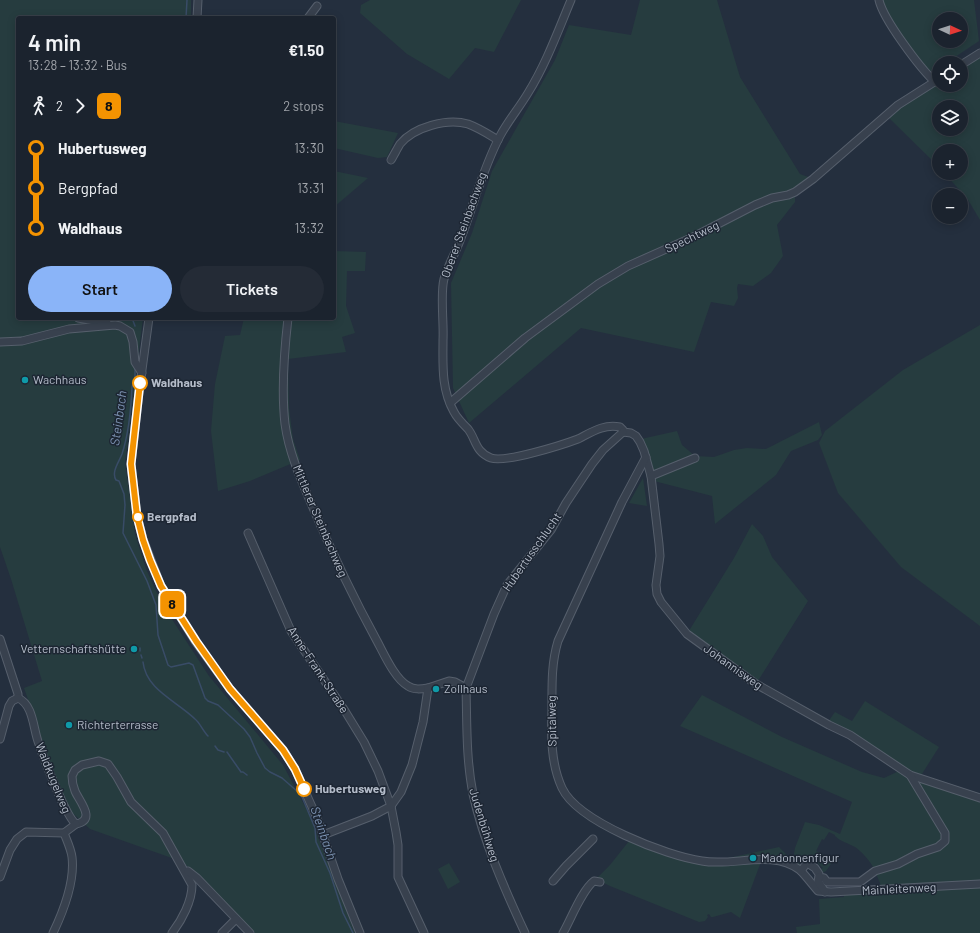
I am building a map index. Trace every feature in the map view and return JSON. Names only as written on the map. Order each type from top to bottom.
[{"type":"street","points":[[197,16],[198,0]]},
{"type":"street","name":"Oberer Steinbachweg","points":[[570,0],[551,49],[529,93],[498,140],[488,160],[457,249],[444,279],[442,287],[444,329],[443,374],[450,403],[456,415],[470,432],[474,443],[481,451],[489,457],[498,460],[513,458],[563,444],[605,426],[620,427],[623,432]]},
{"type":"street","points":[[879,0],[881,8],[920,66],[932,76]]},
{"type":"street","points":[[310,16],[317,6]]},
{"type":"street","points":[[968,61],[980,53]]},
{"type":"street","name":"Spechtweg","points":[[450,403],[525,338],[598,284],[628,266],[694,237],[755,205],[772,198],[795,192],[813,179],[898,105],[932,83]]},
{"type":"street","points":[[391,160],[401,143],[416,132],[442,123],[450,122],[468,124],[498,140]]},
{"type":"street","points":[[89,320],[120,326],[130,332],[138,368]]},
{"type":"street","points":[[149,320],[138,368],[137,407],[131,464],[137,516],[143,540],[161,586],[196,641],[230,689],[283,750],[295,769],[310,801],[338,879],[360,933]]},
{"type":"street","name":"Mittlerer Steinbachweg","points":[[288,320],[283,365],[285,424],[291,450],[300,475],[345,579],[364,617],[398,676],[407,686],[418,690],[428,688]]},
{"type":"street","points":[[0,342],[22,341],[69,329],[115,325]]},
{"type":"street","name":"Johannisweg","points":[[623,432],[631,433],[636,436],[640,442],[651,476],[660,556],[656,585],[657,594],[661,602],[687,634],[756,684],[829,725],[850,735],[910,775],[980,798]]},
{"type":"street","name":"Hubertusschlucht","points":[[465,688],[507,585],[551,530],[566,503],[592,464],[603,450],[623,432]]},
{"type":"street","name":"Spitalweg","points":[[646,457],[622,502],[558,641],[555,651],[552,676],[551,740],[557,772],[563,789],[573,803],[591,817],[621,833],[664,851],[690,859],[717,863],[762,859],[778,860],[801,871],[822,891]]},
{"type":"street","points":[[651,476],[695,458]]},
{"type":"street","name":"Anne-Frank-Straße","points":[[248,533],[291,631],[364,742],[378,771],[391,806]]},
{"type":"street","points":[[0,639],[18,694],[18,698],[12,701],[9,706],[0,739]]},
{"type":"street","points":[[323,835],[372,816],[391,806],[400,792],[412,765],[423,722],[428,688],[449,681],[455,682],[465,688]]},
{"type":"street","name":"Judenbühlweg","points":[[465,688],[468,756],[473,794],[486,840],[525,933]]},
{"type":"street","name":"Waldkugelweg","points":[[18,698],[23,701],[28,708],[38,743],[71,820],[76,824],[81,823],[85,820],[86,815],[85,810],[75,792],[72,776],[75,770],[82,765],[99,761],[108,764],[131,802],[163,833],[183,868],[197,878],[250,933]]},
{"type":"street","points":[[818,878],[824,878],[830,883],[860,882],[875,871],[898,864],[917,854],[938,848],[943,844],[946,836],[944,830],[910,775]]},
{"type":"street","points":[[391,806],[398,845],[398,877],[424,933]]},
{"type":"street","points":[[0,877],[10,850],[16,839],[26,832],[64,833],[76,824]]},
{"type":"street","points":[[53,933],[66,902],[71,879],[72,857],[64,833]]},
{"type":"street","points":[[553,881],[593,839]]},
{"type":"street","points":[[801,871],[806,864],[809,864],[815,868],[819,874],[818,882],[822,891]]},
{"type":"street","points":[[172,933],[183,915],[192,890],[192,885],[183,868]]},
{"type":"street","points":[[563,933],[584,892],[594,881],[600,882]]},
{"type":"street","name":"Mainleitenweg","points":[[822,891],[980,884]]},
{"type":"street","points":[[222,933],[236,919]]},
{"type":"green space","points":[[0,0],[191,0],[191,16],[16,16],[16,320],[143,320],[125,463],[135,534],[146,569],[162,604],[209,676],[283,765],[309,814],[355,933],[255,933],[183,862],[90,829],[65,806],[24,688],[42,681],[0,547]]},
{"type":"green space","points":[[370,0],[521,0],[494,52],[475,48],[449,79],[407,54],[360,13],[361,5]]},
{"type":"green space","points":[[640,0],[717,0],[740,77],[800,174],[811,178],[795,194],[795,202],[777,225],[783,256],[771,273],[753,286],[738,284],[738,298],[734,306],[711,302],[694,352],[581,328],[469,423],[453,388],[451,283],[472,233],[492,171],[555,60],[569,25],[631,35]]},
{"type":"green space","points":[[881,0],[974,0],[979,41],[956,56],[932,56],[932,71],[926,72],[888,17]]},
{"type":"green space","points":[[980,55],[980,220],[968,200],[968,188],[958,188],[950,180],[968,180],[968,144],[932,144],[932,160],[887,116],[932,85],[932,92],[968,92],[968,63]]},
{"type":"green space","points":[[336,121],[398,133],[387,157],[378,158],[336,148]]},
{"type":"green space","points":[[336,171],[368,178],[336,205]]},
{"type":"green space","points":[[336,251],[366,252],[365,271],[347,271],[346,306],[355,333],[342,337],[346,352],[288,359],[289,408],[293,439],[300,460],[250,481],[218,491],[211,431],[215,384],[225,336],[240,335],[244,320],[336,320]]},
{"type":"green space","points":[[980,325],[980,626],[901,567],[838,493],[819,443],[825,431],[903,370]]},
{"type":"green space","points":[[819,422],[822,435],[818,440],[791,451],[776,475],[715,524],[712,496],[654,481],[641,439],[677,431],[682,445],[695,456],[714,457],[734,450],[747,448],[766,449]]},
{"type":"green space","points":[[643,478],[647,506],[629,503]]},
{"type":"green space","points":[[752,524],[763,536],[772,557],[808,601],[756,684],[687,634],[734,558]]},
{"type":"green space","points":[[702,695],[782,737],[862,772],[884,778],[899,771],[908,777],[943,834],[943,841],[898,862],[874,869],[869,860],[858,849],[840,840],[829,832],[824,840],[822,839],[816,851],[828,857],[830,861],[833,861],[826,871],[822,873],[819,869],[823,868],[812,858],[811,860],[803,855],[798,857],[794,854],[805,822],[819,825],[840,834],[852,802],[680,726]]},
{"type":"green space","points":[[865,701],[939,747],[920,777],[980,796],[980,883],[882,888],[875,871],[898,864],[945,839],[910,775],[829,725],[830,719],[835,712],[852,721]]},
{"type":"green space","points":[[629,841],[690,859],[719,860],[779,847],[791,859],[801,864],[799,868],[762,859],[740,918],[731,912],[713,917],[709,914],[707,915],[708,917],[705,921],[699,922],[596,879],[610,865]]},
{"type":"green space","points":[[449,863],[460,882],[448,889],[438,869]]},
{"type":"green space","points":[[980,886],[980,933],[797,933],[796,927],[820,924],[819,899],[844,897],[844,893]]},
{"type":"waterway","name":"Steinbach","points":[[186,16],[187,0]]},
{"type":"waterway","name":"Steinbach","points":[[133,320],[135,326]]},
{"type":"waterway","name":"Steinbach","points":[[135,368],[128,429],[122,454],[114,474],[116,480],[119,481],[124,494],[125,505],[123,533],[147,581],[156,605],[158,635],[168,665],[171,667],[189,663],[193,665],[205,698],[208,701],[218,705],[244,729],[250,737],[265,768],[282,778],[302,797],[315,828],[316,842],[330,873],[343,913],[353,933]]},
{"type":"waterway","points":[[143,662],[145,672],[156,688],[195,719],[208,736]]},
{"type":"waterway","points":[[215,746],[218,750],[224,752]]},
{"type":"waterway","points":[[227,752],[241,772],[247,775]]},
{"type":"bus line","name":"8","points":[[140,383],[131,464],[137,516],[150,560],[161,586],[196,641],[230,689],[283,750],[295,769],[304,789]]},
{"type":"place","name":"Wachhaus","points":[[25,380]]},
{"type":"place","name":"Waldhaus","points":[[140,383]]},
{"type":"place","name":"Bergpfad","points":[[138,517]]},
{"type":"place","name":"Vetternschaftshütte","points":[[134,649]]},
{"type":"place","name":"Zollhaus","points":[[436,689]]},
{"type":"place","name":"Richterterrasse","points":[[69,725]]},
{"type":"place","name":"Hubertusweg","points":[[304,789]]},
{"type":"place","name":"Madonnenfigur","points":[[753,858]]}]
